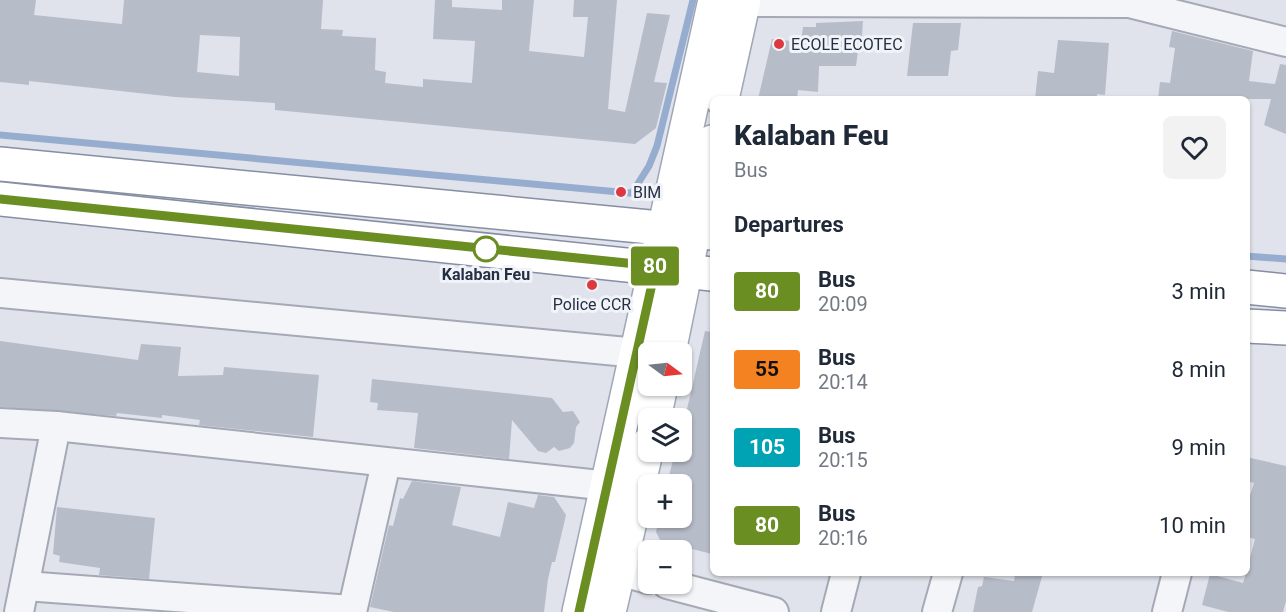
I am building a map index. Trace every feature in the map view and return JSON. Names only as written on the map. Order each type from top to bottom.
[{"type":"main road","points":[[722,96],[729,1]]},
{"type":"main road","points":[[713,96],[729,1]]},
{"type":"main road","points":[[659,342],[700,273],[690,230],[710,113]]},
{"type":"main road","points":[[653,342],[656,266],[690,230],[710,149]]},
{"type":"main road","points":[[0,164],[690,230]]},
{"type":"main road","points":[[0,199],[656,266],[700,273]]},
{"type":"main road","points":[[1250,287],[1286,291]]},
{"type":"main road","points":[[1250,326],[1286,328]]},
{"type":"main road","points":[[579,612],[609,486],[639,396]]},
{"type":"main road","points":[[609,612],[634,575],[646,462]]},
{"type":"street","points":[[729,1],[1129,2],[1286,42]]},
{"type":"street","points":[[0,293],[638,352]]},
{"type":"street","points":[[0,423],[56,426],[609,486]]},
{"type":"street","points":[[56,426],[22,599],[352,611],[386,463]]},
{"type":"street","points":[[836,612],[845,576]]},
{"type":"street","points":[[937,612],[947,576]]},
{"type":"street","points":[[1167,612],[1177,576]]},
{"type":"street","points":[[692,591],[774,612]]},
{"type":"building","points":[[0,0],[36,0],[34,15],[122,24],[124,0],[323,0],[321,29],[343,30],[342,36],[376,38],[375,70],[386,72],[385,83],[423,87],[423,79],[472,83],[475,41],[433,39],[435,0],[452,0],[452,7],[502,10],[502,0],[534,0],[529,51],[584,57],[588,17],[573,17],[574,0],[617,0],[608,109],[625,112],[647,13],[670,15],[654,82],[667,83],[656,128],[635,144],[275,110],[275,103],[175,97],[29,81],[29,85],[0,82]],"holes":[[[200,35],[240,37],[239,76],[197,72]]]},
{"type":"building","points":[[863,21],[861,51],[858,51],[856,66],[819,66],[818,92],[798,90],[797,96],[759,96],[772,39],[801,42],[803,27],[816,27],[816,23]]},
{"type":"building","points":[[913,23],[961,23],[958,50],[951,51],[948,76],[907,76]]},
{"type":"building","points":[[1172,31],[1253,51],[1249,81],[1275,84],[1280,64],[1286,65],[1286,134],[1264,125],[1271,99],[1250,99],[1250,96],[1158,96],[1160,82],[1170,83],[1175,48],[1169,47]]},
{"type":"building","points":[[1058,40],[1109,43],[1105,95],[1035,96],[1038,71],[1054,73]]},
{"type":"building","points":[[705,331],[710,332],[710,554],[692,549],[692,540],[660,540],[656,532],[657,528],[692,528],[692,474],[670,474],[672,462],[692,462],[692,408],[687,408],[690,396],[692,396]]},
{"type":"building","points":[[0,341],[138,360],[141,344],[181,347],[178,376],[223,375],[224,367],[319,375],[313,437],[199,425],[200,420],[162,415],[162,418],[117,413],[116,416],[0,407]]},
{"type":"building","points":[[372,379],[552,398],[563,412],[573,411],[580,422],[576,427],[574,443],[570,448],[559,451],[554,447],[546,453],[538,451],[512,420],[509,459],[414,448],[418,413],[377,410],[378,403],[370,402]]},
{"type":"building","points":[[1250,458],[1286,466],[1286,601],[1283,612],[1228,612],[1202,605],[1209,576],[1243,583],[1245,576],[1250,576],[1250,558],[1255,539],[1250,538],[1250,496],[1254,483],[1250,482]]},
{"type":"building","points":[[412,481],[461,487],[452,525],[500,537],[508,502],[534,508],[538,495],[554,497],[566,515],[555,562],[552,562],[548,579],[544,612],[394,612],[370,607],[389,525],[393,526],[400,498],[403,499]]},
{"type":"building","points":[[57,507],[155,518],[149,579],[99,575],[100,568],[59,562],[60,556],[53,554]]},
{"type":"building","points":[[1015,576],[1042,576],[1032,612],[973,612],[978,587],[982,586],[984,577],[1014,581]]},
{"type":"waterway","points":[[632,193],[649,166],[657,146],[693,0]]},
{"type":"waterway","points":[[0,135],[662,196]]},
{"type":"waterway","points":[[1250,256],[1286,259]]},
{"type":"bus line","name":"80","points":[[0,199],[656,266],[609,486],[579,612]]},
{"type":"place","name":"ECOLE ECOTEC","points":[[779,44]]},
{"type":"place","name":"BIM","points":[[621,192]]},
{"type":"place","name":"Kalaban Feu","points":[[486,249]]},
{"type":"place","name":"Police CCR","points":[[592,285]]}]
